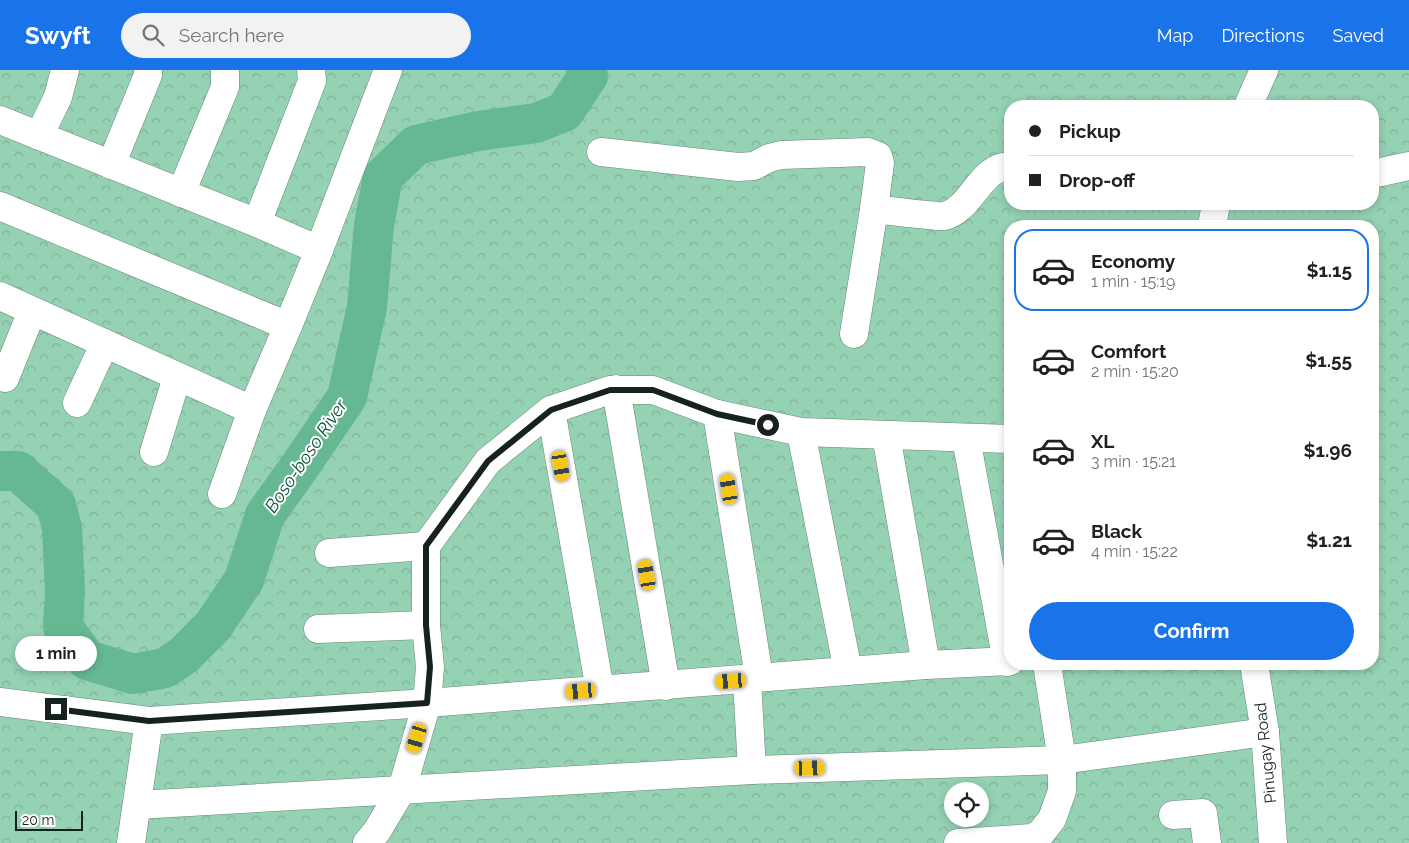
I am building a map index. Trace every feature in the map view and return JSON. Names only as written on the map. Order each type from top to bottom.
[{"type":"street","points":[[39,136],[58,97],[66,70]]},
{"type":"street","points":[[111,165],[148,75],[148,70]]},
{"type":"street","points":[[181,193],[225,86],[225,70]]},
{"type":"street","points":[[257,223],[312,81],[311,70]]},
{"type":"street","points":[[222,494],[252,410],[319,250],[388,70]]},
{"type":"street","points":[[1251,100],[1264,70]]},
{"type":"street","points":[[0,120],[257,223],[319,250]]},
{"type":"street","points":[[600,152],[738,167],[754,166],[769,158],[781,155],[868,152],[878,156],[880,163],[874,209],[854,334]]},
{"type":"street","points":[[1379,172],[1409,166]]},
{"type":"street","points":[[874,209],[944,216],[958,209],[993,171],[1004,167]]},
{"type":"street","points":[[0,206],[288,326]]},
{"type":"street","points":[[0,296],[104,345],[252,410]]},
{"type":"street","points":[[5,378],[32,311]]},
{"type":"street","points":[[77,403],[104,345]]},
{"type":"street","points":[[154,452],[177,377]]},
{"type":"street","points":[[616,389],[666,686]]},
{"type":"street","points":[[367,843],[377,831],[402,789],[427,703],[430,667],[426,625],[426,546],[488,461],[551,410],[616,389],[653,390],[717,414],[801,432],[1004,439]]},
{"type":"street","points":[[551,410],[600,690]]},
{"type":"street","points":[[717,414],[753,678],[752,770]]},
{"type":"street","points":[[801,432],[848,671]]},
{"type":"street","points":[[886,435],[926,665]]},
{"type":"street","points":[[966,438],[1004,641]]},
{"type":"street","points":[[329,553],[426,546]]},
{"type":"street","points":[[318,629],[426,625]]},
{"type":"street","points":[[0,702],[149,721],[666,686],[926,665],[1004,662]]},
{"type":"street","points":[[958,843],[1032,838],[1041,833],[1052,819],[1062,791],[1062,760],[1048,670]]},
{"type":"street","name":"Pinugay Road","points":[[1255,670],[1265,732],[1273,843]]},
{"type":"street","points":[[131,843],[149,721]]},
{"type":"street","points":[[137,805],[752,770],[1062,760],[1265,732]]},
{"type":"street","points":[[1173,815],[1203,813],[1207,843]]},
{"type":"green space","points":[[0,70],[1409,70],[1409,843],[0,843]]},
{"type":"waterway","name":"Boso-boso River","points":[[0,471],[18,471],[56,505],[62,528],[65,591],[63,627],[87,660],[133,674],[165,668],[184,655],[213,626],[244,580],[265,515],[347,397],[367,307],[374,225],[383,177],[416,145],[478,131],[536,123],[564,112],[588,76],[586,70]]},
{"type":"route","points":[[56,709],[149,721],[427,703],[430,667],[426,625],[426,546],[488,461],[551,410],[616,389],[653,390],[717,414],[768,425]]}]
